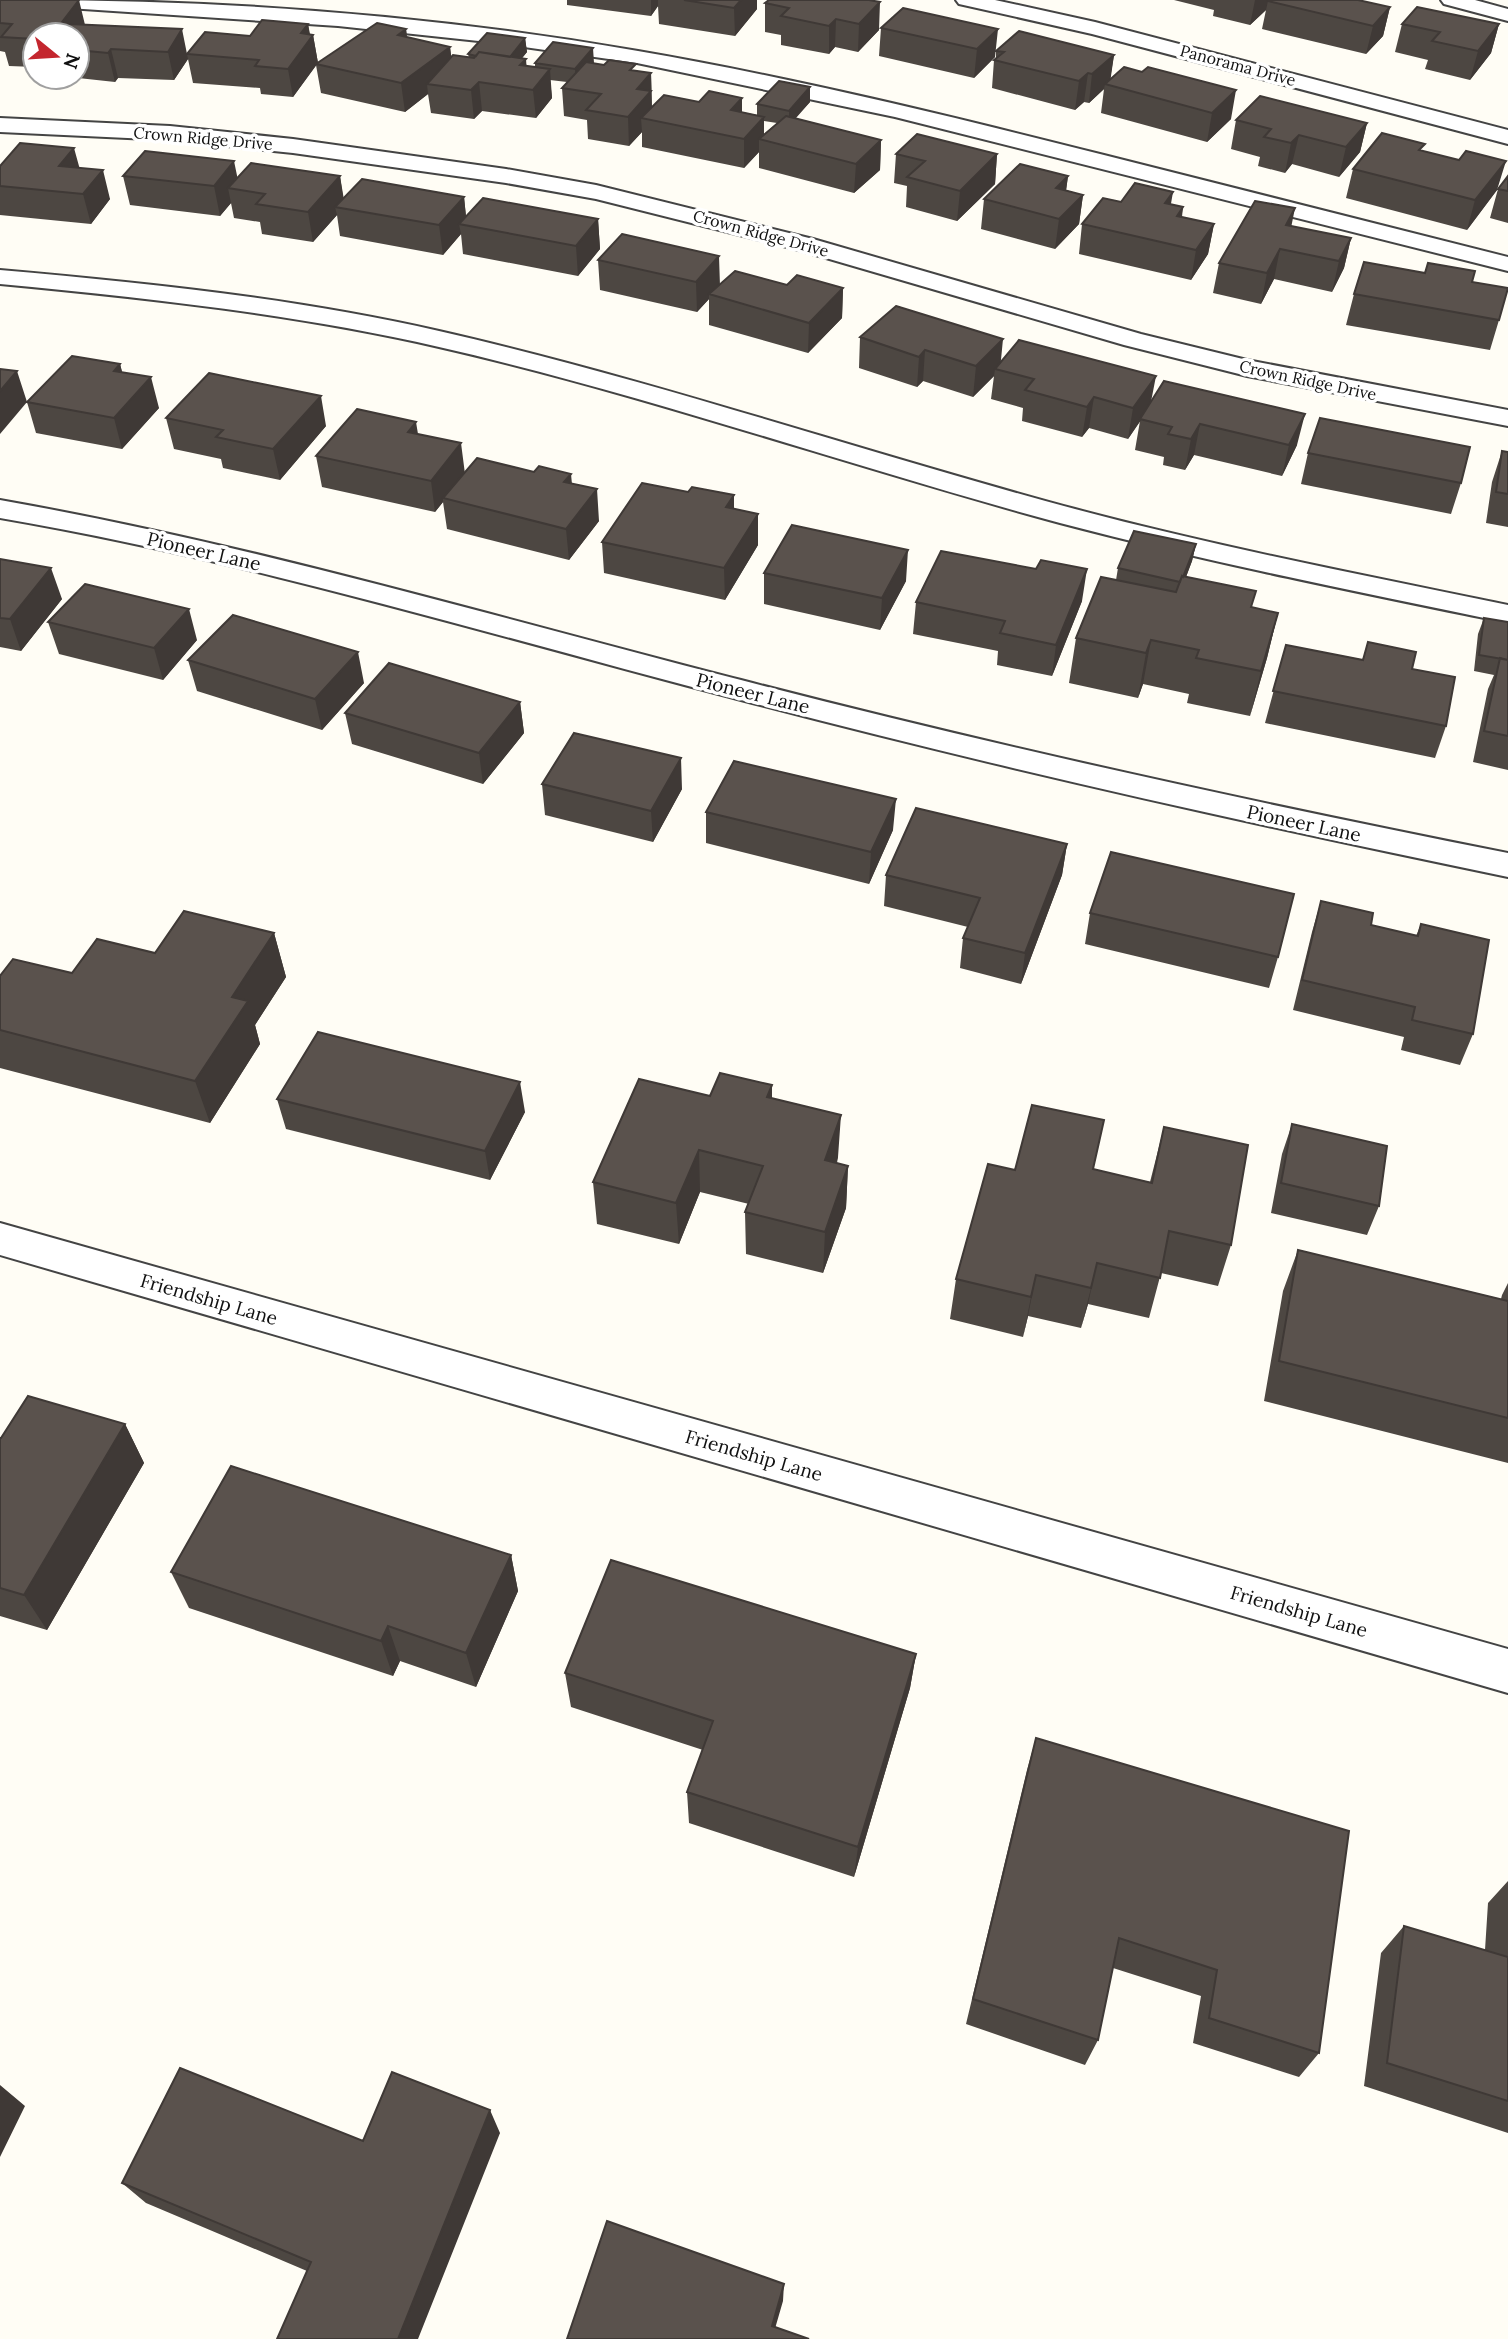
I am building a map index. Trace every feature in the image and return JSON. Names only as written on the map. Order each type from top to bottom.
[{"type":"street","points":[[38,0],[329,18],[452,30],[645,58],[796,87],[937,120],[1508,264]]},
{"type":"street","name":"Panorama Drive","points":[[966,0],[1095,28],[1508,137]]},
{"type":"street","points":[[1451,0],[1508,15]]},
{"type":"street","name":"Crown Ridge Drive","points":[[0,125],[170,134],[293,146],[493,174],[596,192],[804,244],[1133,340],[1383,396],[1508,418]]},
{"type":"street","points":[[0,277],[175,293],[277,307],[438,339],[539,364],[1174,544],[1508,614]]},
{"type":"street","name":"Pioneer Lane","points":[[0,509],[73,520],[224,554],[991,754],[1300,823],[1508,865]]},
{"type":"street","name":"Friendship Lane","points":[[0,1239],[1508,1671]]},
{"type":"building","points":[[0,0],[79,0],[63,21],[21,21],[21,38],[1,37],[12,24],[0,23]]},
{"type":"building","points":[[684,0],[741,0],[734,8]]},
{"type":"building","points":[[769,0],[880,2],[859,24],[836,19],[829,26],[781,16],[789,8],[765,3]]},
{"type":"building","points":[[1269,0],[1358,0],[1390,7],[1373,26]]},
{"type":"building","points":[[1417,7],[1499,24],[1478,51],[1432,41],[1440,32],[1402,24]]},
{"type":"building","points":[[903,8],[998,29],[977,49],[881,28]]},
{"type":"building","points":[[262,20],[308,24],[301,33],[313,35],[288,69],[255,66],[259,60],[187,54],[205,32],[250,36]]},
{"type":"building","points":[[377,23],[406,29],[398,35],[450,47],[401,83],[316,64]]},
{"type":"building","points":[[91,25],[182,29],[168,52],[111,49],[108,53],[91,51]]},
{"type":"building","points":[[1019,31],[1114,55],[1092,74],[1088,73],[1079,81],[994,60],[1004,52],[996,51]]},
{"type":"building","points":[[487,33],[525,38],[510,57],[479,52],[476,56],[468,54]]},
{"type":"building","points":[[553,42],[593,48],[575,69],[535,63]]},
{"type":"building","points":[[479,52],[526,59],[520,65],[550,69],[533,90],[479,82],[471,90],[427,84],[453,55],[474,58]]},
{"type":"building","points":[[609,60],[636,64],[630,70],[651,73],[637,89],[651,91],[628,117],[586,110],[601,94],[562,88],[586,62],[604,65]]},
{"type":"building","points":[[1124,67],[1142,72],[1148,67],[1236,90],[1212,113],[1105,84]]},
{"type":"building","points":[[779,81],[810,87],[789,111],[757,104]]},
{"type":"building","points":[[709,91],[742,98],[731,110],[764,117],[744,139],[641,118],[664,95],[699,102]]},
{"type":"building","points":[[1260,96],[1367,123],[1346,147],[1299,135],[1291,143],[1264,137],[1271,129],[1236,120]]},
{"type":"building","points":[[786,116],[881,140],[856,164],[759,139]]},
{"type":"building","points":[[1382,133],[1425,144],[1419,150],[1459,160],[1466,151],[1506,161],[1475,200],[1353,169]]},
{"type":"building","points":[[917,134],[997,154],[960,191],[907,177],[925,161],[896,154]]},
{"type":"building","points":[[20,143],[74,148],[59,166],[103,170],[83,194],[0,186],[0,166]]},
{"type":"building","points":[[145,151],[234,161],[214,186],[123,176]]},
{"type":"building","points":[[251,163],[340,176],[308,212],[256,204],[265,194],[228,188]]},
{"type":"building","points":[[1020,164],[1068,176],[1056,188],[1083,195],[1059,219],[984,199]]},
{"type":"building","points":[[1508,176],[1508,191],[1498,189]]},
{"type":"building","points":[[362,179],[464,197],[439,225],[335,207]]},
{"type":"building","points":[[1135,183],[1173,192],[1165,203],[1183,207],[1177,216],[1214,224],[1196,250],[1082,224],[1103,198],[1121,202]]},
{"type":"building","points":[[483,198],[598,219],[576,246],[459,224]]},
{"type":"building","points":[[1255,201],[1295,208],[1286,225],[1351,238],[1339,261],[1280,249],[1267,273],[1219,263]]},
{"type":"building","points":[[622,234],[719,256],[696,282],[598,260]]},
{"type":"building","points":[[1364,262],[1425,273],[1428,263],[1475,271],[1472,282],[1508,288],[1499,320],[1354,294]]},
{"type":"building","points":[[735,271],[787,285],[797,275],[843,288],[809,323],[709,294]]},
{"type":"building","points":[[896,306],[1003,339],[976,366],[925,350],[919,357],[860,337]]},
{"type":"building","points":[[1019,340],[1156,376],[1133,408],[1094,397],[1087,407],[1025,390],[1034,379],[995,369]]},
{"type":"building","points":[[72,356],[120,364],[114,371],[151,377],[114,418],[27,402]]},
{"type":"building","points":[[0,369],[17,371],[0,391]]},
{"type":"building","points":[[209,373],[321,396],[273,449],[216,437],[223,430],[166,418]]},
{"type":"building","points":[[1164,381],[1305,414],[1289,445],[1200,424],[1191,439],[1168,434],[1172,427],[1140,419]]},
{"type":"building","points":[[357,409],[416,422],[408,432],[461,443],[431,481],[316,456]]},
{"type":"building","points":[[1320,418],[1470,447],[1461,483],[1308,453]]},
{"type":"building","points":[[1502,451],[1508,452],[1508,494],[1496,492]]},
{"type":"building","points":[[477,458],[534,472],[539,466],[571,474],[564,482],[597,489],[566,529],[443,498]]},
{"type":"building","points":[[642,483],[688,492],[692,487],[734,495],[726,507],[758,514],[724,568],[602,542]]},
{"type":"building","points":[[792,525],[908,550],[882,598],[764,573]]},
{"type":"building","points":[[1134,531],[1196,544],[1180,582],[1118,568]]},
{"type":"building","points":[[941,551],[1036,569],[1041,560],[1087,569],[1056,645],[1000,633],[1005,621],[916,602]]},
{"type":"building","points":[[0,559],[51,568],[10,619],[0,618]]},
{"type":"building","points":[[1182,576],[1256,591],[1251,607],[1278,613],[1261,671],[1196,658],[1199,650],[1151,640],[1146,653],[1076,638],[1101,577],[1176,592]]},
{"type":"building","points":[[85,584],[189,609],[154,648],[48,622]]},
{"type":"building","points":[[233,615],[358,652],[315,699],[188,660]]},
{"type":"building","points":[[1484,618],[1508,622],[1508,660],[1479,655]]},
{"type":"building","points":[[1368,642],[1416,652],[1412,669],[1455,677],[1446,726],[1273,691],[1286,645],[1363,660]]},
{"type":"building","points":[[1500,658],[1508,660],[1508,736],[1484,731]]},
{"type":"building","points":[[389,663],[520,702],[479,753],[345,713]]},
{"type":"building","points":[[574,733],[681,758],[651,811],[542,784]]},
{"type":"building","points":[[734,761],[896,799],[871,852],[706,812]]},
{"type":"building","points":[[916,808],[1067,844],[1025,953],[963,938],[980,898],[886,875]]},
{"type":"building","points":[[1111,852],[1294,894],[1278,957],[1090,913]]},
{"type":"building","points":[[1321,901],[1373,913],[1371,925],[1418,936],[1421,924],[1489,940],[1473,1034],[1412,1020],[1415,1007],[1302,980]]},
{"type":"building","points":[[184,911],[274,933],[232,997],[248,1001],[195,1081],[0,1030],[0,976],[13,959],[72,973],[97,939],[155,953]]},
{"type":"building","points":[[318,1032],[520,1082],[485,1151],[277,1099]]},
{"type":"building","points":[[720,1073],[772,1085],[767,1097],[841,1115],[825,1160],[848,1166],[825,1232],[745,1212],[763,1166],[699,1150],[676,1203],[593,1182],[639,1079],[710,1096]]},
{"type":"building","points":[[1032,1105],[1104,1120],[1093,1169],[1152,1183],[1164,1127],[1248,1145],[1231,1245],[1169,1231],[1160,1278],[1097,1263],[1091,1288],[1036,1275],[1031,1297],[956,1279],[988,1164],[1015,1170]]},
{"type":"building","points":[[1292,1124],[1387,1146],[1379,1206],[1281,1183]]},
{"type":"building","points":[[1298,1250],[1508,1301],[1508,1418],[1279,1361]]},
{"type":"building","points":[[28,1396],[125,1424],[24,1595],[0,1588],[0,1438]]},
{"type":"building","points":[[231,1466],[511,1555],[466,1653],[388,1626],[381,1641],[171,1572]]},
{"type":"building","points":[[611,1560],[916,1654],[858,1847],[687,1792],[713,1721],[565,1673]]},
{"type":"building","points":[[1036,1738],[1349,1831],[1319,2053],[1209,2018],[1217,1970],[1119,1938],[1098,2040],[973,1999]]},
{"type":"building","points":[[1404,1926],[1508,1957],[1508,2101],[1387,2063]]},
{"type":"building","points":[[180,2068],[363,2141],[392,2072],[490,2110],[398,2339],[277,2339],[311,2262],[122,2183]]},
{"type":"building","points":[[607,2221],[784,2284],[772,2326],[809,2339],[567,2339]]}]
